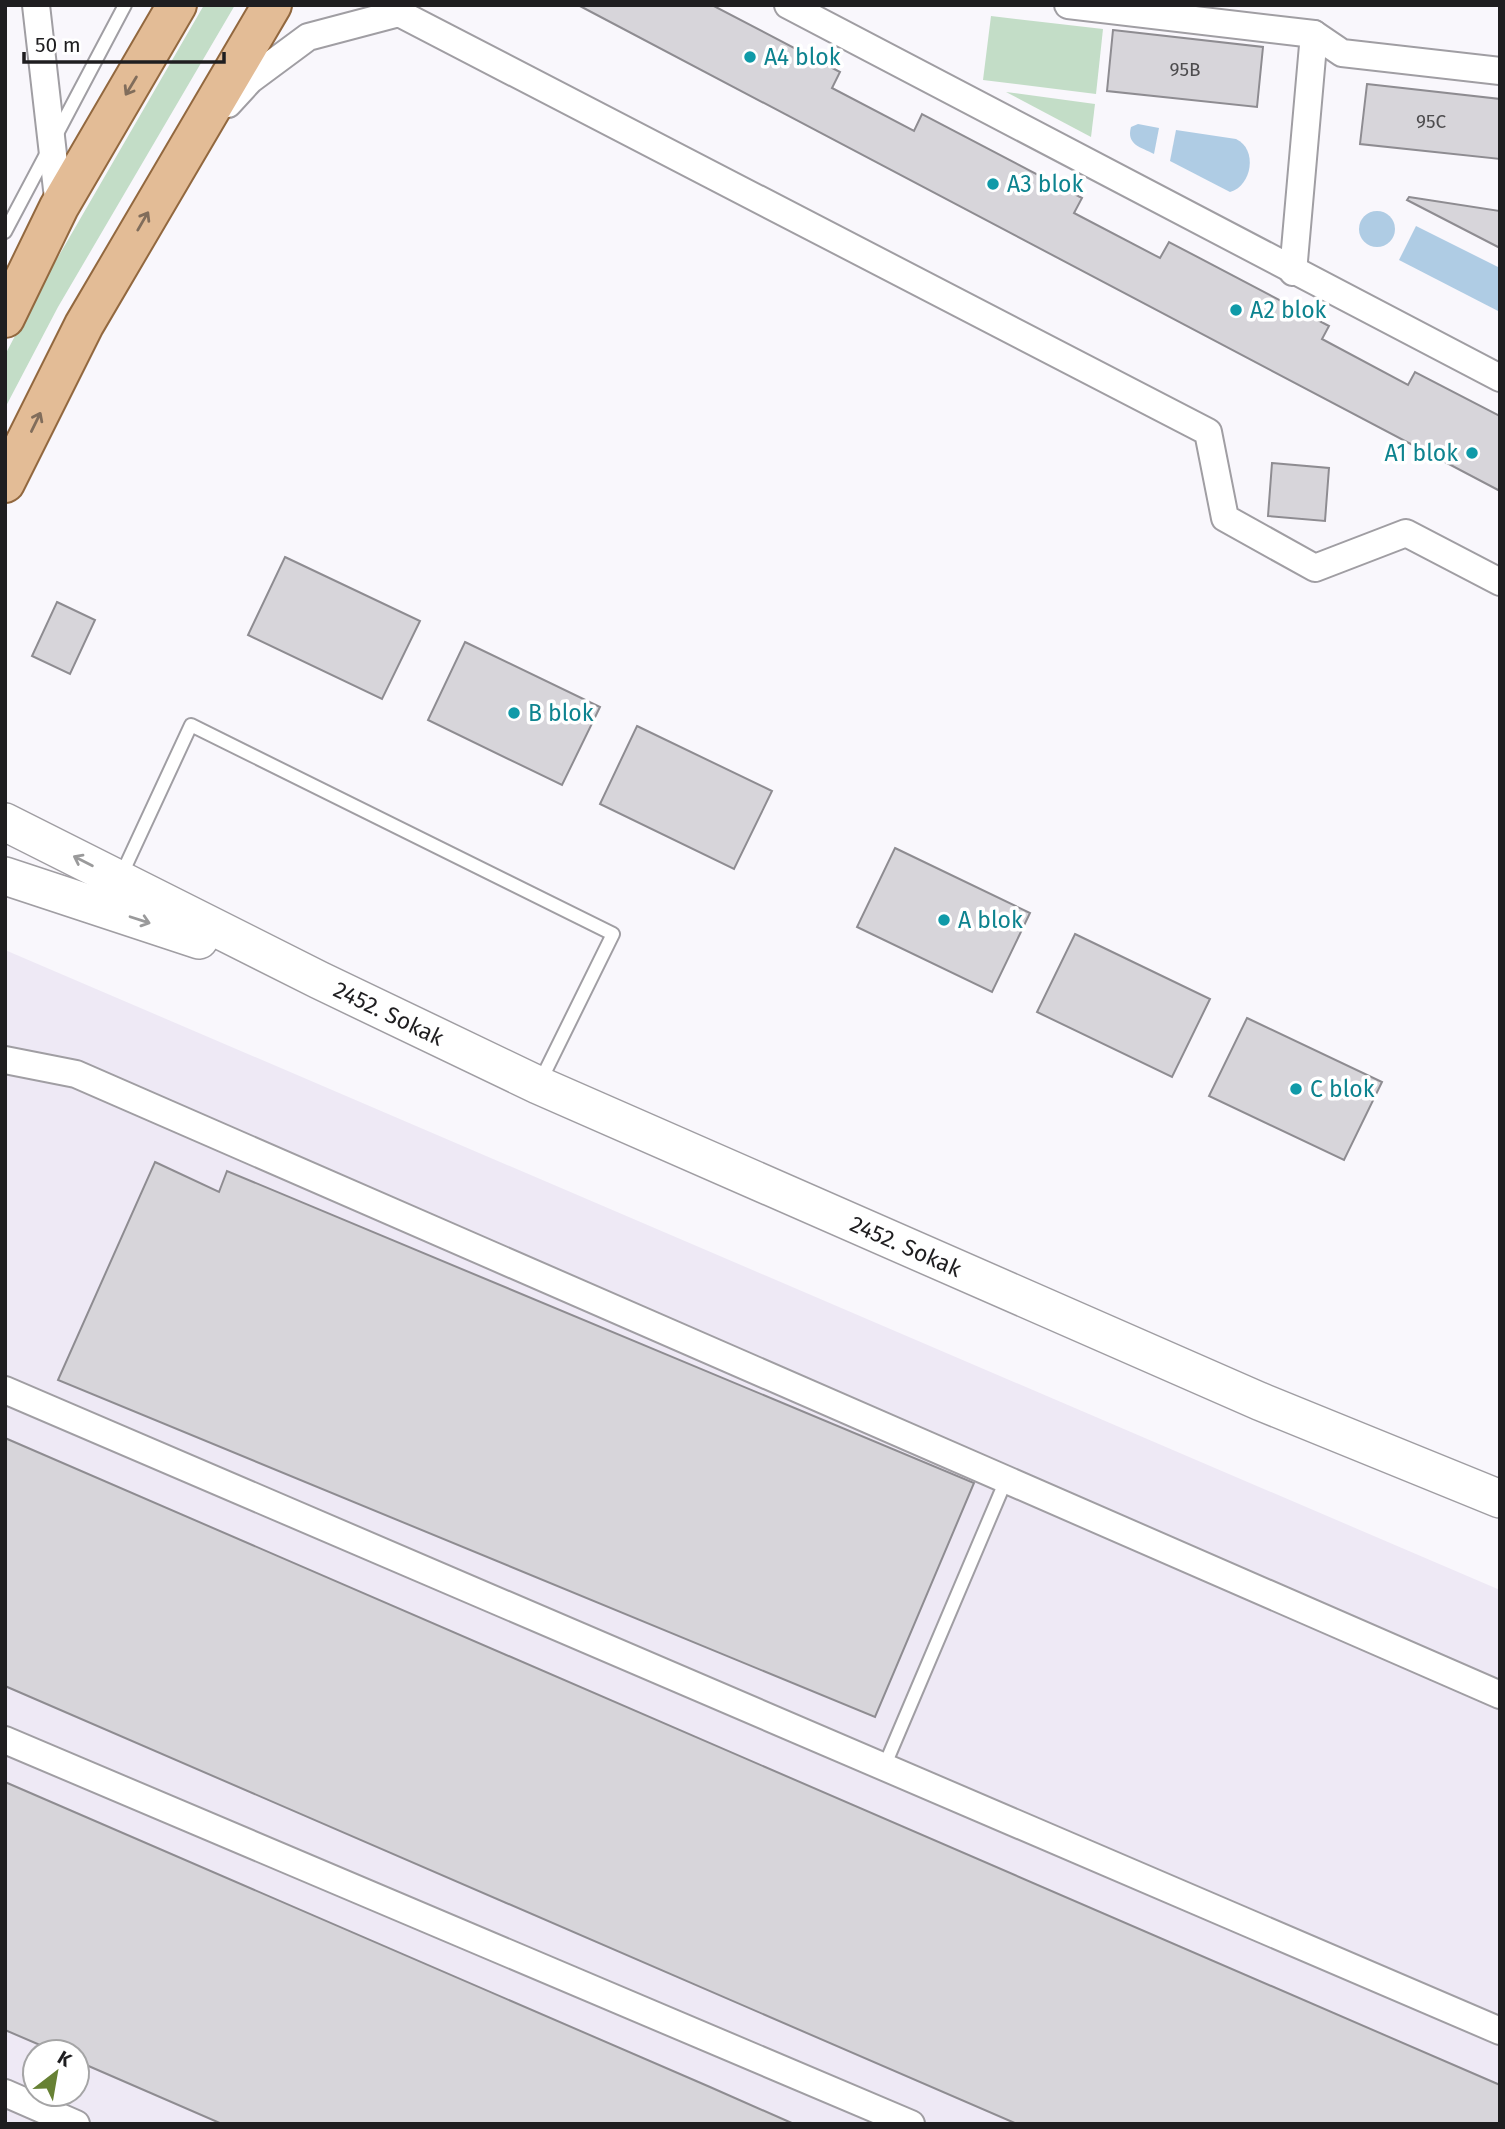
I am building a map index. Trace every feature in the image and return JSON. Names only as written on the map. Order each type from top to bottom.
[{"type":"main road","points":[[5,318],[59,207],[177,5]]},
{"type":"main road","points":[[5,483],[84,325],[272,5]]},
{"type":"main road","name":"2452. Sokak","points":[[5,822],[319,980],[538,1085],[1259,1401],[1500,1499]]},
{"type":"main road","name":"2452. Sokak","points":[[5,876],[319,980]]},
{"type":"street","points":[[36,5],[59,207]]},
{"type":"street","points":[[788,5],[1293,272],[1500,378]]},
{"type":"street","points":[[1068,5],[1314,34],[1342,53],[1500,71]]},
{"type":"street","points":[[184,151],[250,80],[308,37],[401,9],[1208,432],[1225,518],[1315,568],[1406,533],[1500,582]]},
{"type":"street","points":[[1293,272],[1314,34]]},
{"type":"street","points":[[5,1060],[76,1074],[1500,1695]]},
{"type":"street","points":[[5,1390],[1500,2031]]},
{"type":"street","points":[[5,1740],[911,2124]]},
{"type":"street","points":[[5,2093],[76,2124]]},
{"type":"lane","points":[[5,232],[125,5]]},
{"type":"lane","points":[[119,879],[191,724],[613,934],[538,1085]]},
{"type":"lane","points":[[884,1767],[1006,1480]]},
{"type":"shaded area","points":[[5,950],[1500,1590],[1500,2124],[5,2124]]},
{"type":"green space","points":[[204,5],[235,5],[58,307],[5,408],[5,355],[39,290]]},
{"type":"green space","points":[[991,16],[1103,29],[1096,94],[983,80]]},
{"type":"green space","points":[[1006,92],[1095,104],[1091,137]]},
{"type":"water","points":[[1138,124],[1159,128],[1154,154],[1133,142],[1131,127]]},
{"type":"water","points":[[1176,130],[1236,139],[1243,144],[1250,159],[1250,167],[1243,183],[1230,192],[1170,161]]},
{"type":"water","points":[[1377,211],[1389,217],[1395,229],[1389,241],[1377,247],[1365,241],[1359,229],[1365,217]]},
{"type":"water","points":[[1416,226],[1500,268],[1500,312],[1399,260]]},
{"type":"building","points":[[578,5],[712,5],[840,72],[832,88],[914,131],[922,114],[1082,198],[1074,213],[1160,258],[1169,242],[1329,326],[1322,339],[1408,385],[1415,372],[1500,416],[1500,491]]},
{"type":"building","points":[[1113,30],[1263,47],[1257,107],[1107,91]]},
{"type":"building","points":[[1367,84],[1500,99],[1500,159],[1360,144]]},
{"type":"building","points":[[1409,197],[1500,211],[1500,248],[1407,200]]},
{"type":"building","points":[[1272,463],[1329,468],[1325,521],[1268,516]]},
{"type":"building","points":[[285,557],[420,621],[382,699],[248,635]]},
{"type":"building","points":[[57,602],[95,620],[70,674],[32,656]]},
{"type":"building","name":"B blok","points":[[465,642],[600,707],[562,785],[428,720]]},
{"type":"building","points":[[637,726],[772,791],[734,869],[600,804]]},
{"type":"building","name":"A blok","points":[[895,848],[1030,913],[992,992],[857,927]]},
{"type":"building","points":[[1075,934],[1210,999],[1172,1077],[1037,1012]]},
{"type":"building","name":"C blok","points":[[1247,1018],[1382,1082],[1344,1160],[1209,1096]]},
{"type":"building","points":[[155,1162],[219,1192],[227,1171],[974,1483],[875,1717],[58,1380]]},
{"type":"building","points":[[5,1438],[1500,2085],[1500,2124],[1017,2124],[5,1686]]},
{"type":"building","points":[[5,1782],[794,2124],[222,2124],[91,2067],[91,2038],[24,2038],[5,2030]]},
{"type":"place","name":"A4 blok","points":[[750,57]]},
{"type":"place","name":"A3 blok","points":[[993,184]]},
{"type":"place","name":"A2 blok","points":[[1236,310]]},
{"type":"place","name":"A1 blok","points":[[1472,453]]},
{"type":"place","name":"B blok","points":[[514,713]]},
{"type":"place","name":"A blok","points":[[944,920]]},
{"type":"place","name":"C blok","points":[[1296,1089]]}]
